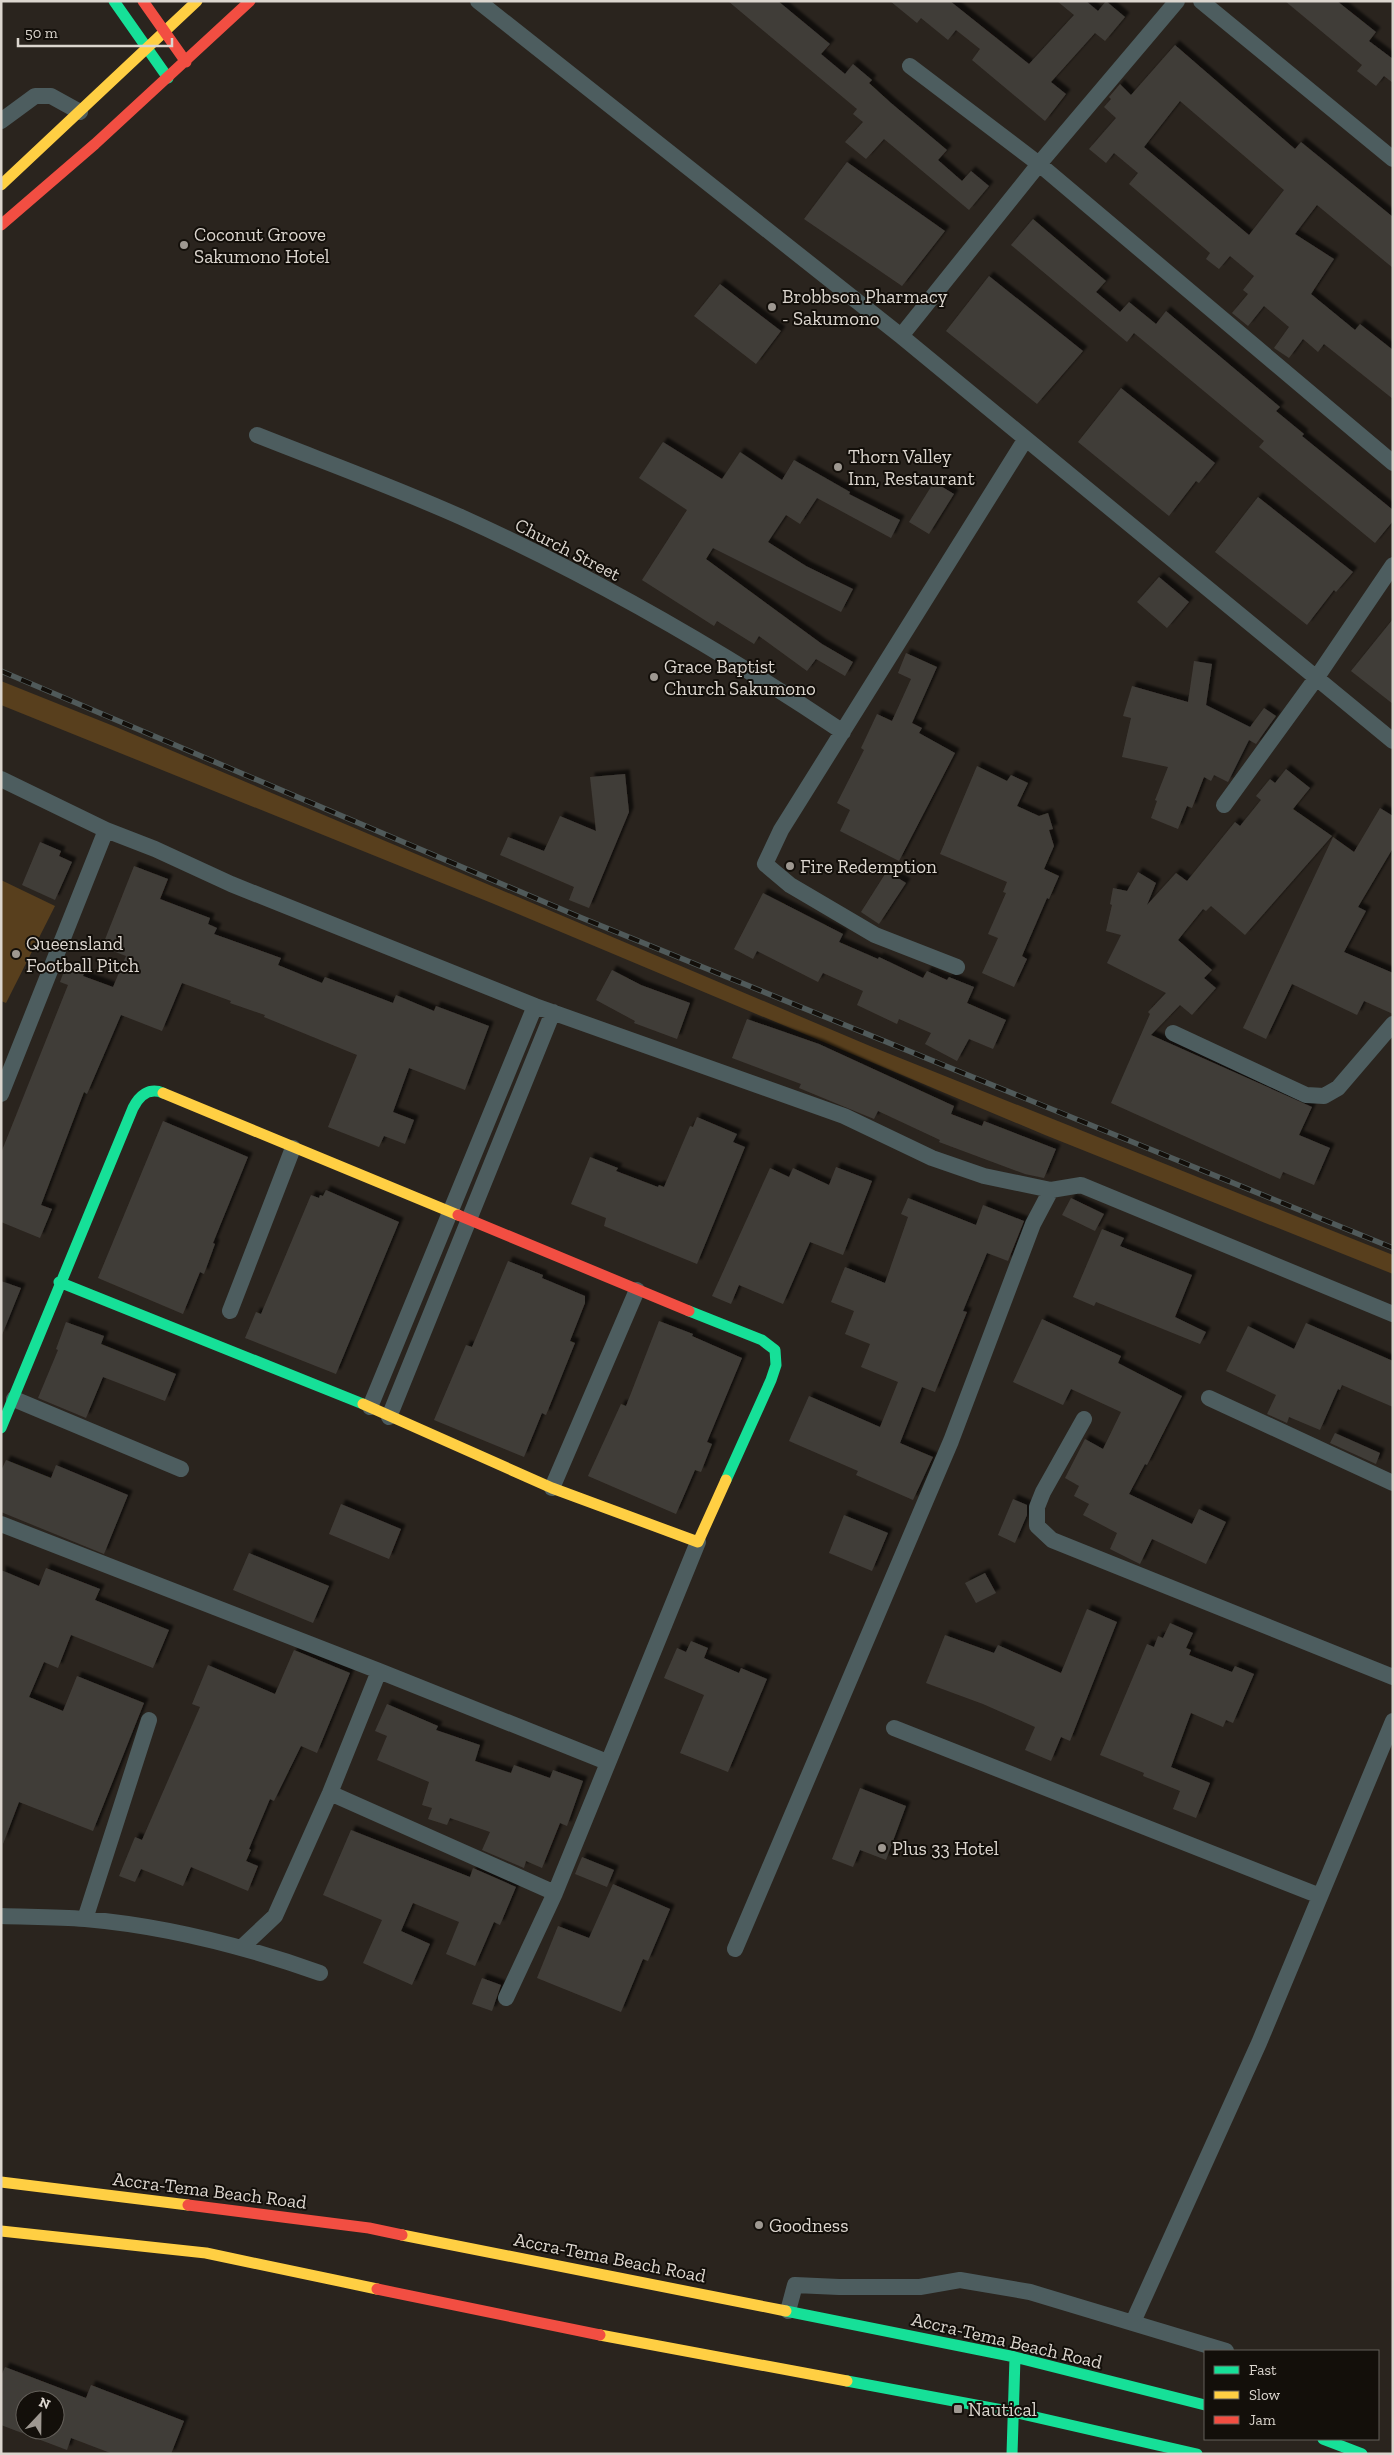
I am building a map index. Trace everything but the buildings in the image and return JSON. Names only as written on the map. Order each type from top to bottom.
[{"type":"main road","points":[[114,1],[168,78]]},
{"type":"main road","points":[[143,1],[186,62]]},
{"type":"main road","points":[[1,185],[197,1]]},
{"type":"main road","points":[[1,225],[186,62],[250,1]]},
{"type":"main road","points":[[1,1428],[59,1282],[136,1099],[146,1091],[158,1091],[762,1340],[775,1350],[776,1365],[698,1542],[552,1488],[389,1418],[370,1407],[59,1282]]},
{"type":"main road","name":"Accra-Tema Beach Road","points":[[1,2182],[369,2228],[1015,2357],[1204,2405]]},
{"type":"main road","points":[[1,2231],[206,2253],[571,2330],[1013,2412],[1197,2454]]},
{"type":"main road","points":[[1012,2454],[1015,2357]]},
{"type":"main road","points":[[1326,2440],[1362,2454]]},
{"type":"street","points":[[901,336],[1039,164],[1177,1]]},
{"type":"street","points":[[1202,1],[1393,159]]},
{"type":"street","points":[[487,4],[901,336],[1393,741]]},
{"type":"street","points":[[910,66],[1039,164],[1393,463]]},
{"type":"street","points":[[1,122],[35,96],[51,96],[80,112]]},
{"type":"street","name":"Church Street","points":[[258,435],[460,517],[572,571],[767,681],[843,732]]},
{"type":"street","points":[[957,967],[875,934],[790,885],[765,864],[781,830],[1025,440]]},
{"type":"street","points":[[1224,805],[1316,677],[1393,565]]},
{"type":"street","points":[[1,778],[106,830],[155,849],[231,884],[535,1006],[844,1116],[932,1158],[984,1176],[1051,1190],[1081,1185],[1393,1314]]},
{"type":"street","points":[[1,1094],[106,830]]},
{"type":"street","points":[[370,1407],[535,1006]]},
{"type":"street","points":[[389,1418],[553,1012]]},
{"type":"street","points":[[1173,1034],[1306,1095],[1324,1096],[1338,1088],[1393,1024]]},
{"type":"street","points":[[230,1311],[293,1148]]},
{"type":"street","points":[[735,1949],[951,1441],[1032,1224],[1051,1190]]},
{"type":"street","points":[[552,1488],[637,1290]]},
{"type":"street","points":[[1209,1398],[1393,1483]]},
{"type":"street","points":[[14,1399],[181,1469]]},
{"type":"street","points":[[1084,1419],[1043,1492],[1037,1507],[1037,1526],[1052,1540],[1393,1677]]},
{"type":"street","points":[[1,1524],[379,1671],[606,1762]]},
{"type":"street","points":[[506,1998],[555,1893],[606,1762],[698,1542]]},
{"type":"street","points":[[241,1948],[275,1916],[330,1793],[379,1671]]},
{"type":"street","points":[[85,1919],[149,1720]]},
{"type":"street","points":[[1133,2322],[1255,2052],[1393,1721]]},
{"type":"street","points":[[894,1728],[1320,1896]]},
{"type":"street","points":[[330,1793],[555,1893]]},
{"type":"street","points":[[1,1916],[85,1919],[183,1934],[241,1948],[320,1973]]},
{"type":"street","points":[[788,2311],[795,2285],[839,2288],[920,2287],[960,2280],[1030,2292],[1223,2350]]},
{"type":"shaded area","points":[[1,681],[116,727],[870,1046],[1393,1255],[1393,1274],[1045,1135],[494,904],[1,705]]},
{"type":"shaded area","name":"Queensland Football Pitch","points":[[1,880],[55,906],[6,1003],[1,1001]]},
{"type":"railway","points":[[1,671],[582,918],[1393,1248]]},
{"type":"traffic: fast","points":[[114,1],[168,78]]},
{"type":"traffic: fast","points":[[1,1428],[133,1108],[141,1096],[153,1091],[163,1093]]},
{"type":"traffic: fast","points":[[59,1282],[363,1404]]},
{"type":"traffic: fast","points":[[689,1311],[762,1340],[775,1350],[776,1365],[771,1380],[726,1480]]},
{"type":"traffic: fast","points":[[786,2311],[1015,2357],[1204,2405]]},
{"type":"traffic: fast","points":[[1012,2454],[1015,2357]]},
{"type":"traffic: fast","points":[[847,2381],[1013,2412],[1197,2454]]},
{"type":"traffic: fast","points":[[1326,2440],[1362,2454]]},
{"type":"traffic: slow","points":[[1,185],[197,1]]},
{"type":"traffic: slow","points":[[163,1093],[458,1215]]},
{"type":"traffic: slow","points":[[363,1404],[552,1488],[698,1542],[726,1480]]},
{"type":"traffic: slow","points":[[1,2182],[188,2205]]},
{"type":"traffic: slow","points":[[1,2231],[206,2253],[377,2289]]},
{"type":"traffic: slow","points":[[402,2235],[786,2311]]},
{"type":"traffic: slow","points":[[600,2335],[847,2381]]},
{"type":"traffic: jam","points":[[143,1],[186,62]]},
{"type":"traffic: jam","points":[[1,225],[95,144],[250,1]]},
{"type":"traffic: jam","points":[[458,1215],[689,1311]]},
{"type":"traffic: jam","points":[[188,2205],[369,2228],[402,2235]]},
{"type":"traffic: jam","points":[[377,2289],[600,2335]]},
{"type":"place","name":"Coconut Groove Sakumono Hotel","points":[[184,245]]},
{"type":"place","name":"Brobbson Pharmacy - Sakumono","points":[[772,307]]},
{"type":"place","name":"Thorn Valley Inn, Restaurant","points":[[838,467]]},
{"type":"place","name":"Grace Baptist Church Sakumono","points":[[654,677]]},
{"type":"place","name":"Fire Redemption","points":[[790,866]]},
{"type":"place","name":"Queensland Football Pitch","points":[[16,954]]},
{"type":"place","name":"Plus 33 Hotel","points":[[882,1848]]},
{"type":"place","name":"Goodness","points":[[759,2225]]},
{"type":"place","name":"Nautical","points":[[958,2409]]}]
